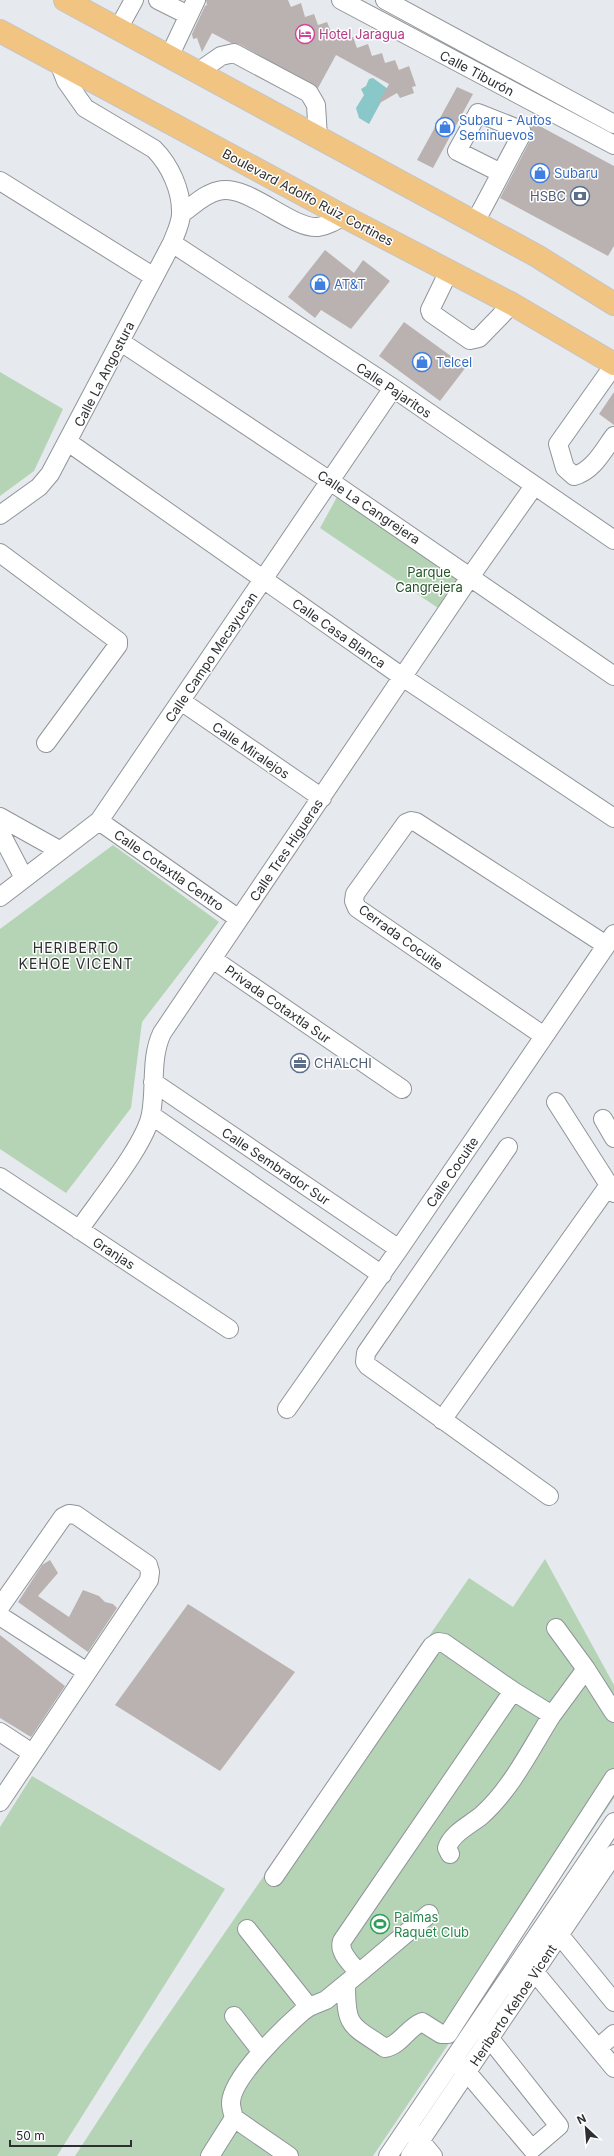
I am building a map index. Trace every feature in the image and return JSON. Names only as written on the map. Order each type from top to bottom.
[{"type":"main road","points":[[65,0],[538,256],[614,304]]},
{"type":"main road","name":"Boulevard Adolfo Ruiz Cortines","points":[[0,31],[343,216],[512,304],[614,365]]},
{"type":"street","points":[[118,29],[134,0]]},
{"type":"street","points":[[158,0],[192,8],[169,57]]},
{"type":"street","name":"Calle Tiburón","points":[[341,0],[614,145]]},
{"type":"street","name":"Calle Tiburón","points":[[385,0],[614,124]]},
{"type":"street","points":[[198,72],[221,56],[234,53],[309,93],[316,105],[318,137]]},
{"type":"street","points":[[59,63],[66,81],[85,108],[154,149],[163,158],[170,169],[176,184],[182,214],[209,194],[219,190],[232,191],[246,195],[308,226],[329,224],[343,216]]},
{"type":"street","points":[[475,222],[501,173]]},
{"type":"street","points":[[0,181],[154,277]]},
{"type":"street","name":"Calle La Angostura","points":[[0,515],[45,481],[68,442],[172,243],[182,214]]},
{"type":"street","name":"Calle Pajaritos","points":[[172,243],[393,388],[614,540]]},
{"type":"street","points":[[449,271],[430,310],[431,313],[470,340],[479,338],[512,304]]},
{"type":"street","name":"Calle La Cangrejera","points":[[121,342],[330,481],[614,676]]},
{"type":"street","points":[[614,365],[558,444],[565,468],[574,476],[583,473],[591,467],[614,436]]},
{"type":"street","name":"Calle Campo Mecayucan","points":[[0,897],[58,850],[99,821],[393,388]]},
{"type":"street","name":"Calle Casa Blanca","points":[[68,442],[404,678],[614,818]]},
{"type":"street","name":"Calle Tres Higueras","points":[[79,1230],[140,1142],[151,1115],[158,1041],[404,678],[470,577],[534,486]]},
{"type":"street","points":[[0,553],[118,640],[118,645],[46,743]]},
{"type":"street","name":"Calle Miralejos","points":[[181,701],[322,798]]},
{"type":"street","points":[[0,817],[58,850]]},
{"type":"street","name":"Calle Cotaxtla Centro","points":[[99,821],[240,919]]},
{"type":"street","name":"Cerrada Cocuite","points":[[544,1036],[357,908],[354,901],[355,894],[406,823],[411,821],[416,822],[610,939]]},
{"type":"street","points":[[0,832],[24,878]]},
{"type":"street","name":"Calle Cocuite","points":[[287,1409],[400,1249],[610,939]]},
{"type":"street","name":"Privada Cotaxtla Sur","points":[[214,960],[402,1089]]},
{"type":"street","name":"Calle Sembrador Sur","points":[[153,1082],[400,1249]]},
{"type":"street","points":[[442,1420],[611,1189],[556,1102]]},
{"type":"street","points":[[151,1115],[382,1274]]},
{"type":"street","points":[[602,1119],[614,1138]]},
{"type":"street","points":[[508,1147],[365,1357],[368,1366],[549,1496]]},
{"type":"street","name":"Granjas","points":[[0,1177],[229,1329]]},
{"type":"street","points":[[0,1607],[63,1517],[69,1514],[76,1516],[148,1565],[150,1572],[149,1580],[0,1802]]},
{"type":"street","points":[[0,1616],[87,1672]]},
{"type":"street","points":[[556,1628],[586,1669],[614,1713]]},
{"type":"street","points":[[274,1877],[432,1646],[438,1642],[444,1643],[513,1691],[552,1715]]},
{"type":"street","points":[[450,1854],[447,1848],[450,1840],[483,1814],[502,1792],[552,1715],[586,1669]]},
{"type":"street","points":[[359,1972],[342,1951],[340,1946],[342,1941],[513,1691]]},
{"type":"street","points":[[0,1732],[32,1753]]},
{"type":"street","points":[[346,1984],[346,2012],[352,2025],[385,2048],[393,2047],[414,2025],[422,2022],[441,2034],[448,2034],[614,1778]]},
{"type":"street","points":[[388,2156],[614,1822]]},
{"type":"street","points":[[594,1851],[612,1864]]},
{"type":"street","name":"Heriberto Kehoe Vicent","points":[[415,2149],[560,1935],[612,1864]]},
{"type":"street","points":[[210,2156],[234,2118],[231,2102],[238,2085],[261,2051],[308,2007],[326,2000],[429,1914]]},
{"type":"street","points":[[547,1921],[614,2002]]},
{"type":"street","points":[[247,1928],[308,2007]]},
{"type":"street","points":[[522,1957],[536,1972],[614,2068]]},
{"type":"street","points":[[326,2000],[346,2012]]},
{"type":"street","points":[[234,2016],[261,2051]]},
{"type":"street","points":[[454,2058],[532,2149],[559,2126],[478,2023]]},
{"type":"street","points":[[598,2048],[614,2034]]},
{"type":"street","points":[[234,2118],[289,2156]]},
{"type":"street","points":[[408,2126],[415,2149],[432,2156]]},
{"type":"green space","points":[[0,372],[63,409],[34,471],[0,496]]},
{"type":"green space","name":"Parque Cangrejera","points":[[337,497],[459,576],[438,608],[320,528]]},
{"type":"green space","points":[[113,845],[219,922],[142,1022],[131,1108],[66,1193],[0,1149],[0,929]]},
{"type":"green space","name":"Palmas Raquet Club","points":[[545,1559],[614,1685],[614,1798],[373,2156],[75,2156],[144,2050],[469,1578],[513,1607]]},
{"type":"green space","points":[[32,1776],[225,1889],[57,2156],[0,2156],[0,1827]]},
{"type":"water","points":[[373,78],[388,89],[369,124],[359,118],[356,108],[364,95],[361,89],[366,86],[369,79]]},
{"type":"building","points":[[206,0],[288,0],[291,7],[301,3],[305,17],[314,14],[318,25],[327,22],[332,34],[340,31],[343,41],[353,37],[357,48],[368,44],[372,56],[382,53],[385,63],[395,60],[399,70],[409,66],[416,86],[412,87],[414,93],[400,98],[397,93],[378,104],[389,84],[336,55],[318,88],[239,44],[231,43],[212,33],[202,52],[197,38],[193,39],[192,34],[205,6],[207,5]]},
{"type":"building","name":"Subaru - Autos Seminuevos","points":[[457,87],[473,94],[433,168],[417,160]]},
{"type":"building","points":[[534,123],[614,166],[614,246],[608,256],[500,198],[531,139],[531,128]]},
{"type":"building","points":[[325,250],[354,273],[363,260],[390,281],[351,329],[321,310],[315,318],[288,297]]},
{"type":"building","name":"Telcel","points":[[404,322],[466,367],[440,401],[379,356]]},
{"type":"building","points":[[614,392],[614,425],[599,414]]},
{"type":"building","points":[[50,1560],[58,1573],[38,1596],[69,1617],[83,1590],[99,1596],[105,1602],[113,1604],[117,1608],[88,1652],[18,1602],[42,1565]]},
{"type":"building","points":[[188,1604],[295,1672],[220,1771],[115,1705]]},
{"type":"building","points":[[0,1635],[65,1686],[31,1737],[0,1718]]},
{"type":"place","name":"Hotel Jaragua","points":[[305,34]]},
{"type":"place","name":"Subaru - Autos Seminuevos","points":[[445,127]]},
{"type":"place","name":"Subaru","points":[[540,173]]},
{"type":"place","name":"HSBC","points":[[580,196]]},
{"type":"place","name":"AT&T","points":[[320,284]]},
{"type":"place","name":"Telcel","points":[[422,362]]},
{"type":"place","name":"CHALCHI","points":[[300,1063]]},
{"type":"place","name":"Palmas Raquet Club","points":[[380,1924]]},
{"type":"district","name":"HERIBERTO KEHOE VICENT","points":[[76,956]]}]
